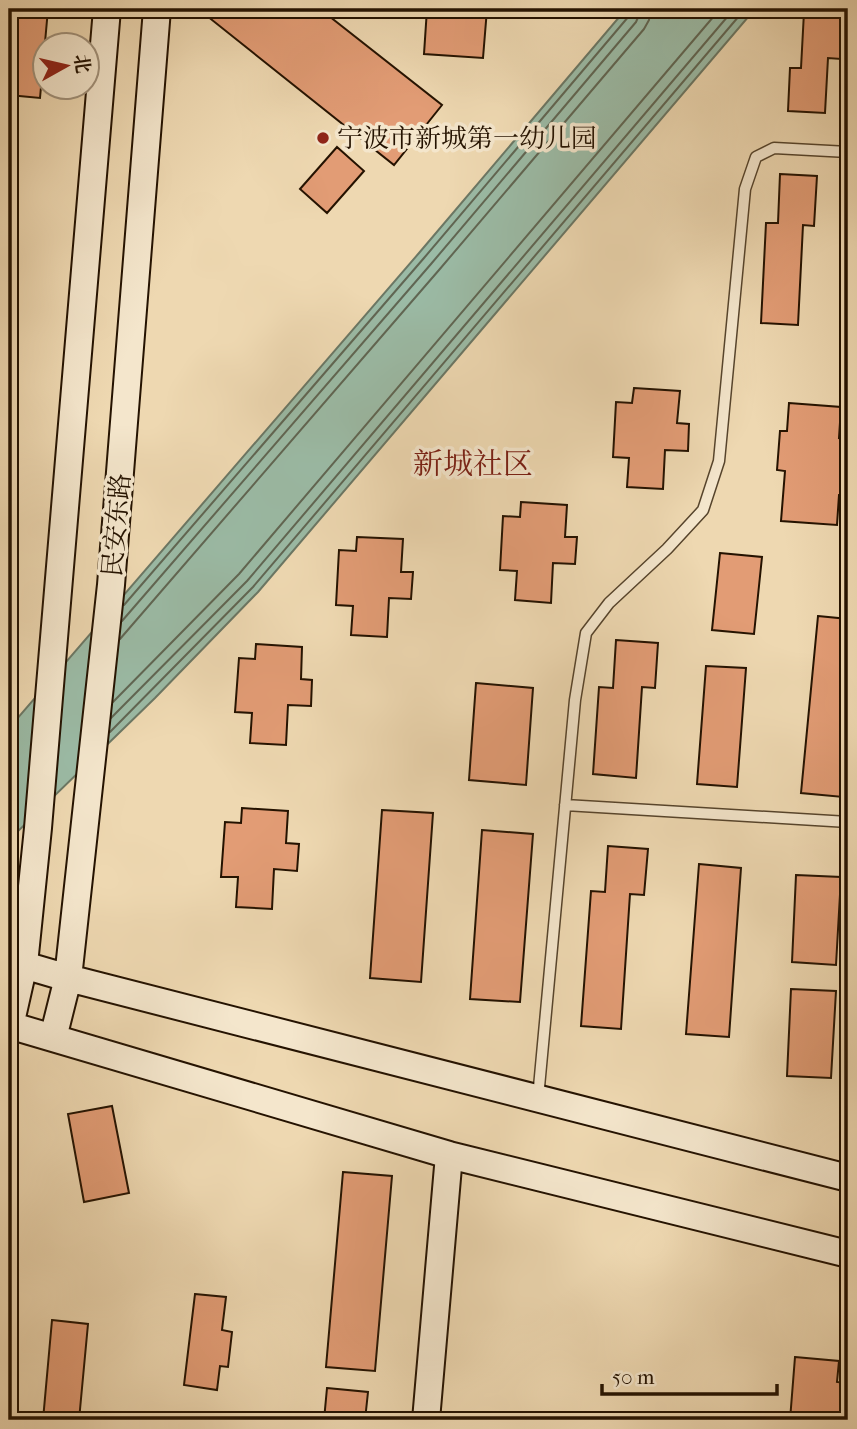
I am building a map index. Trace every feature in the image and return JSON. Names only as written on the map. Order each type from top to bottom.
[{"type":"main road","name":"民安东路","points":[[10,1026],[38,828],[107,9]]},
{"type":"main road","name":"民安东路","points":[[53,1038],[68,978],[111,585],[157,9]]},
{"type":"main road","points":[[17,962],[68,978],[848,1178]]},
{"type":"main road","points":[[10,1026],[449,1155],[848,1254]]},
{"type":"main road","points":[[426,1420],[449,1155]]},
{"type":"lane","points":[[538,1098],[575,700],[586,633],[609,603],[667,549],[703,510],[719,461],[745,189],[756,157],[774,148],[848,152]]},
{"type":"lane","points":[[565,805],[848,822]]},
{"type":"water","points":[[626,9],[755,9],[258,592],[155,698],[9,840],[9,728]]},
{"type":"building","points":[[9,9],[48,9],[46,32],[32,32],[32,97],[9,95]]},
{"type":"building","points":[[205,9],[320,9],[442,105],[394,165],[202,12]]},
{"type":"building","points":[[427,9],[487,9],[483,58],[424,54]]},
{"type":"building","points":[[804,12],[843,14],[841,59],[828,58],[825,113],[788,111],[790,68],[801,68]]},
{"type":"building","points":[[337,147],[364,171],[327,213],[300,189]]},
{"type":"building","points":[[780,174],[817,176],[814,226],[803,225],[798,325],[761,323],[766,223],[778,223]]},
{"type":"building","points":[[634,388],[680,391],[677,423],[689,424],[688,451],[665,450],[663,489],[627,487],[629,458],[613,457],[616,402],[632,403]]},
{"type":"building","points":[[789,403],[841,407],[839,438],[848,439],[848,496],[839,495],[837,525],[781,521],[785,471],[777,470],[780,431],[787,431]]},
{"type":"building","points":[[521,502],[567,505],[565,537],[577,537],[575,564],[553,563],[551,603],[515,600],[517,571],[500,570],[503,516],[520,517]]},
{"type":"building","points":[[357,537],[403,539],[401,572],[413,572],[411,599],[389,598],[387,637],[351,635],[353,606],[336,605],[339,550],[356,551]]},
{"type":"building","points":[[720,553],[762,557],[754,634],[712,630]]},
{"type":"building","points":[[818,616],[848,619],[848,746],[843,797],[801,793]]},
{"type":"building","points":[[616,640],[658,643],[655,688],[642,687],[636,778],[593,774],[599,687],[613,688]]},
{"type":"building","points":[[256,644],[302,647],[301,679],[312,680],[311,706],[288,705],[286,745],[250,743],[252,713],[235,712],[239,658],[255,659]]},
{"type":"building","points":[[706,666],[746,668],[737,787],[697,784]]},
{"type":"building","points":[[476,683],[533,688],[526,785],[469,780]]},
{"type":"building","points":[[242,808],[288,811],[286,843],[299,844],[297,871],[274,869],[272,909],[236,907],[238,877],[221,877],[225,822],[241,823]]},
{"type":"building","points":[[382,810],[433,813],[421,982],[370,978]]},
{"type":"building","points":[[482,830],[533,834],[520,1002],[470,999]]},
{"type":"building","points":[[608,846],[648,849],[644,895],[630,894],[621,1029],[581,1026],[591,891],[605,892]]},
{"type":"building","points":[[699,864],[741,868],[729,1037],[686,1034]]},
{"type":"building","points":[[796,875],[841,877],[836,965],[792,962]]},
{"type":"building","points":[[791,989],[836,991],[831,1078],[787,1076]]},
{"type":"building","points":[[112,1106],[129,1193],[84,1202],[68,1114]]},
{"type":"building","points":[[343,1172],[392,1176],[375,1371],[326,1367]]},
{"type":"building","points":[[195,1294],[226,1297],[222,1330],[232,1332],[228,1367],[220,1366],[217,1390],[184,1385]]},
{"type":"building","points":[[52,1320],[88,1324],[79,1420],[43,1420]]},
{"type":"building","points":[[795,1357],[839,1361],[837,1382],[845,1383],[842,1420],[790,1420]]},
{"type":"building","points":[[327,1388],[368,1392],[365,1420],[324,1420]]},
{"type":"place","name":"宁波市新城第一幼儿园","points":[[323,138]]},
{"type":"district","name":"新城社区","points":[[473,464]]}]
